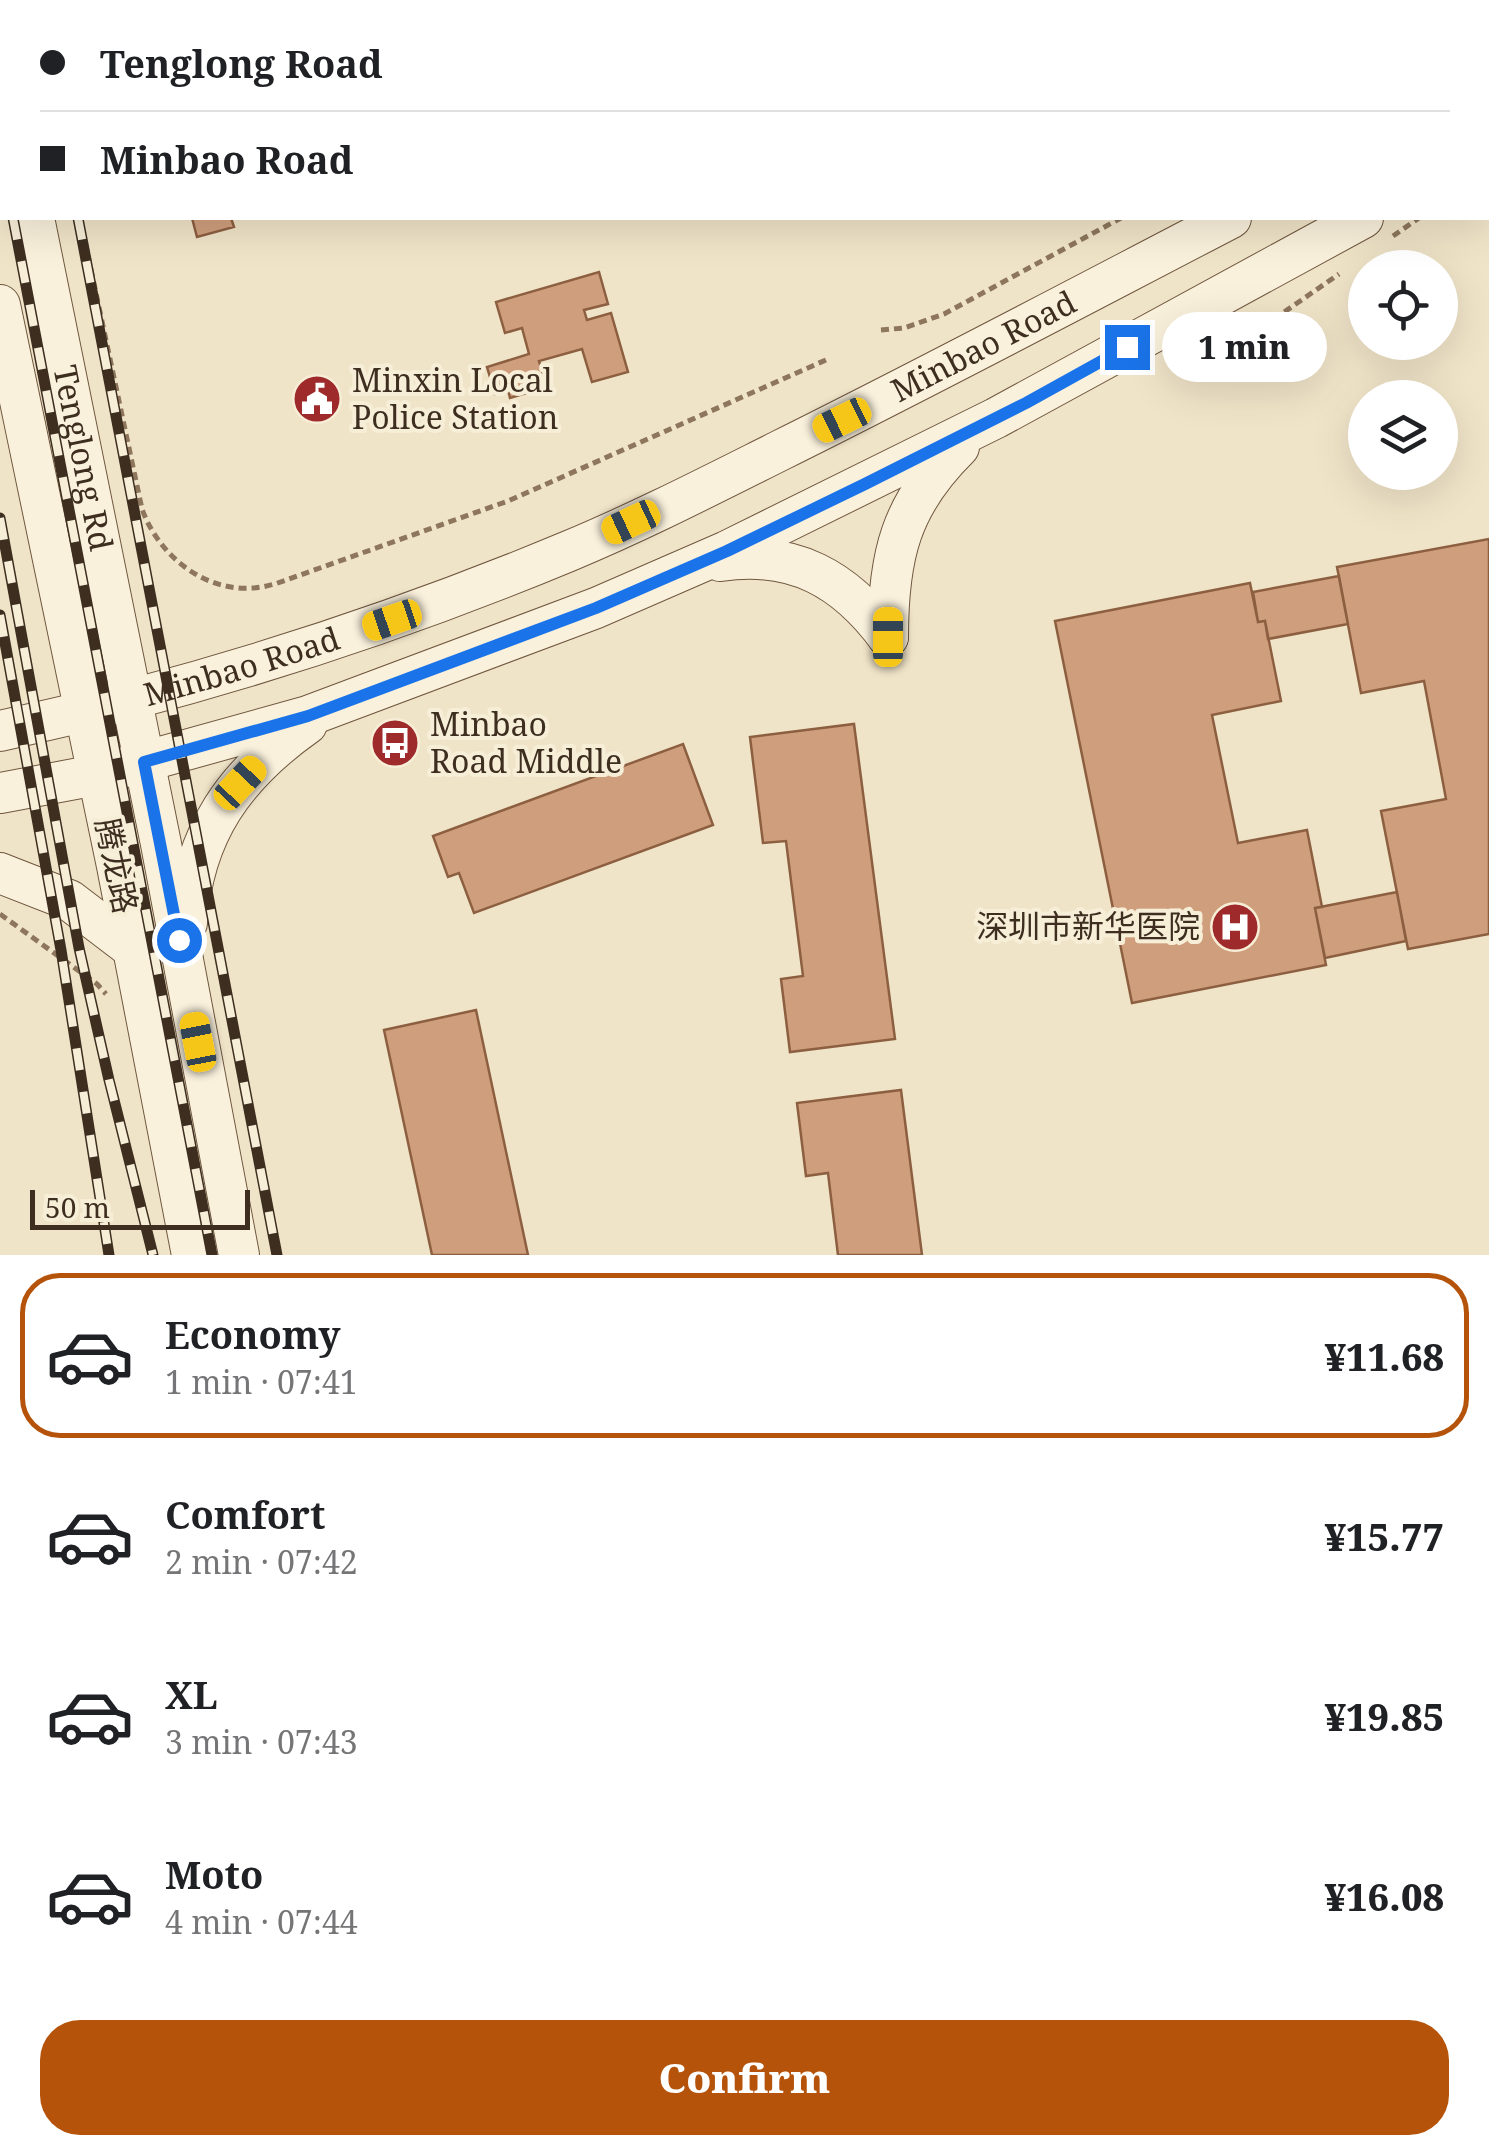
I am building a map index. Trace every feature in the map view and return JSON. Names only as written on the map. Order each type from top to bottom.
[{"type":"main road","name":"Tenglong Rd","points":[[34,220],[185,972]]},
{"type":"main road","name":"Minbao Road","points":[[0,731],[132,701],[273,660],[426,608],[572,550],[873,404],[1227,220]]},
{"type":"main road","name":"Minbao Road","points":[[0,793],[96,775],[308,716],[596,608],[848,493],[1375,228]]},
{"type":"main road","name":"Tenglong Rd","points":[[0,305],[84,712]]},
{"type":"main road","points":[[693,566],[756,557],[808,568],[860,602],[888,637],[893,555],[922,488],[966,439],[996,418]]},
{"type":"main road","points":[[239,1255],[185,972],[192,878],[212,822],[240,783],[265,756],[339,704]]},
{"type":"main road","name":"腾龙路","points":[[84,712],[192,1255]]},
{"type":"main road","points":[[0,873],[69,900],[132,948]]},
{"type":"path","points":[[80,220],[149,529],[175,560],[212,582],[251,588],[275,584],[508,501],[828,359]]},
{"type":"path","points":[[881,330],[904,328],[944,314],[1117,220]]},
{"type":"path","points":[[1375,228],[1410,220]]},
{"type":"path","points":[[1231,349],[1340,272]]},
{"type":"path","points":[[0,914],[97,984],[112,1004]]},
{"type":"building","points":[[193,220],[232,220],[234,227],[197,237]]},
{"type":"building","points":[[599,272],[608,304],[584,310],[587,320],[611,313],[628,372],[592,382],[582,349],[539,361],[547,387],[510,398],[508,390],[495,394],[487,367],[529,354],[522,328],[505,333],[496,302]]},
{"type":"building","points":[[1489,539],[1489,934],[1408,949],[1381,811],[1446,799],[1424,681],[1361,693],[1337,567]]},
{"type":"building","points":[[1339,576],[1348,624],[1268,639],[1265,621],[1258,622],[1253,592]]},
{"type":"building","points":[[1250,583],[1258,622],[1265,621],[1281,701],[1212,715],[1238,843],[1307,830],[1322,907],[1315,908],[1326,965],[1132,1003],[1055,621]]},
{"type":"building","points":[[854,724],[895,1039],[790,1052],[781,979],[803,976],[786,841],[763,843],[750,737]]},
{"type":"building","points":[[683,744],[713,825],[474,913],[459,873],[448,877],[433,836]]},
{"type":"building","points":[[1397,892],[1406,941],[1325,958],[1315,908]]},
{"type":"building","points":[[476,1010],[528,1255],[432,1255],[384,1030]]},
{"type":"building","points":[[901,1090],[922,1255],[838,1255],[828,1173],[806,1176],[797,1103]]},
{"type":"railway","points":[[13,220],[212,1255]]},
{"type":"railway","points":[[78,220],[277,1255]]},
{"type":"railway","points":[[0,518],[79,948],[153,1255]]},
{"type":"railway","points":[[0,615],[61,950],[109,1255]]},
{"type":"place","name":"Minxin Local Police Station","points":[[317,399]]},
{"type":"place","name":"Minbao Road Middle","points":[[395,743]]},
{"type":"place","name":"深圳市新华医院","points":[[1235,927]]},
{"type":"route","points":[[179,940],[144,762],[308,716],[596,608],[727,551],[865,484],[1127,347]]}]
